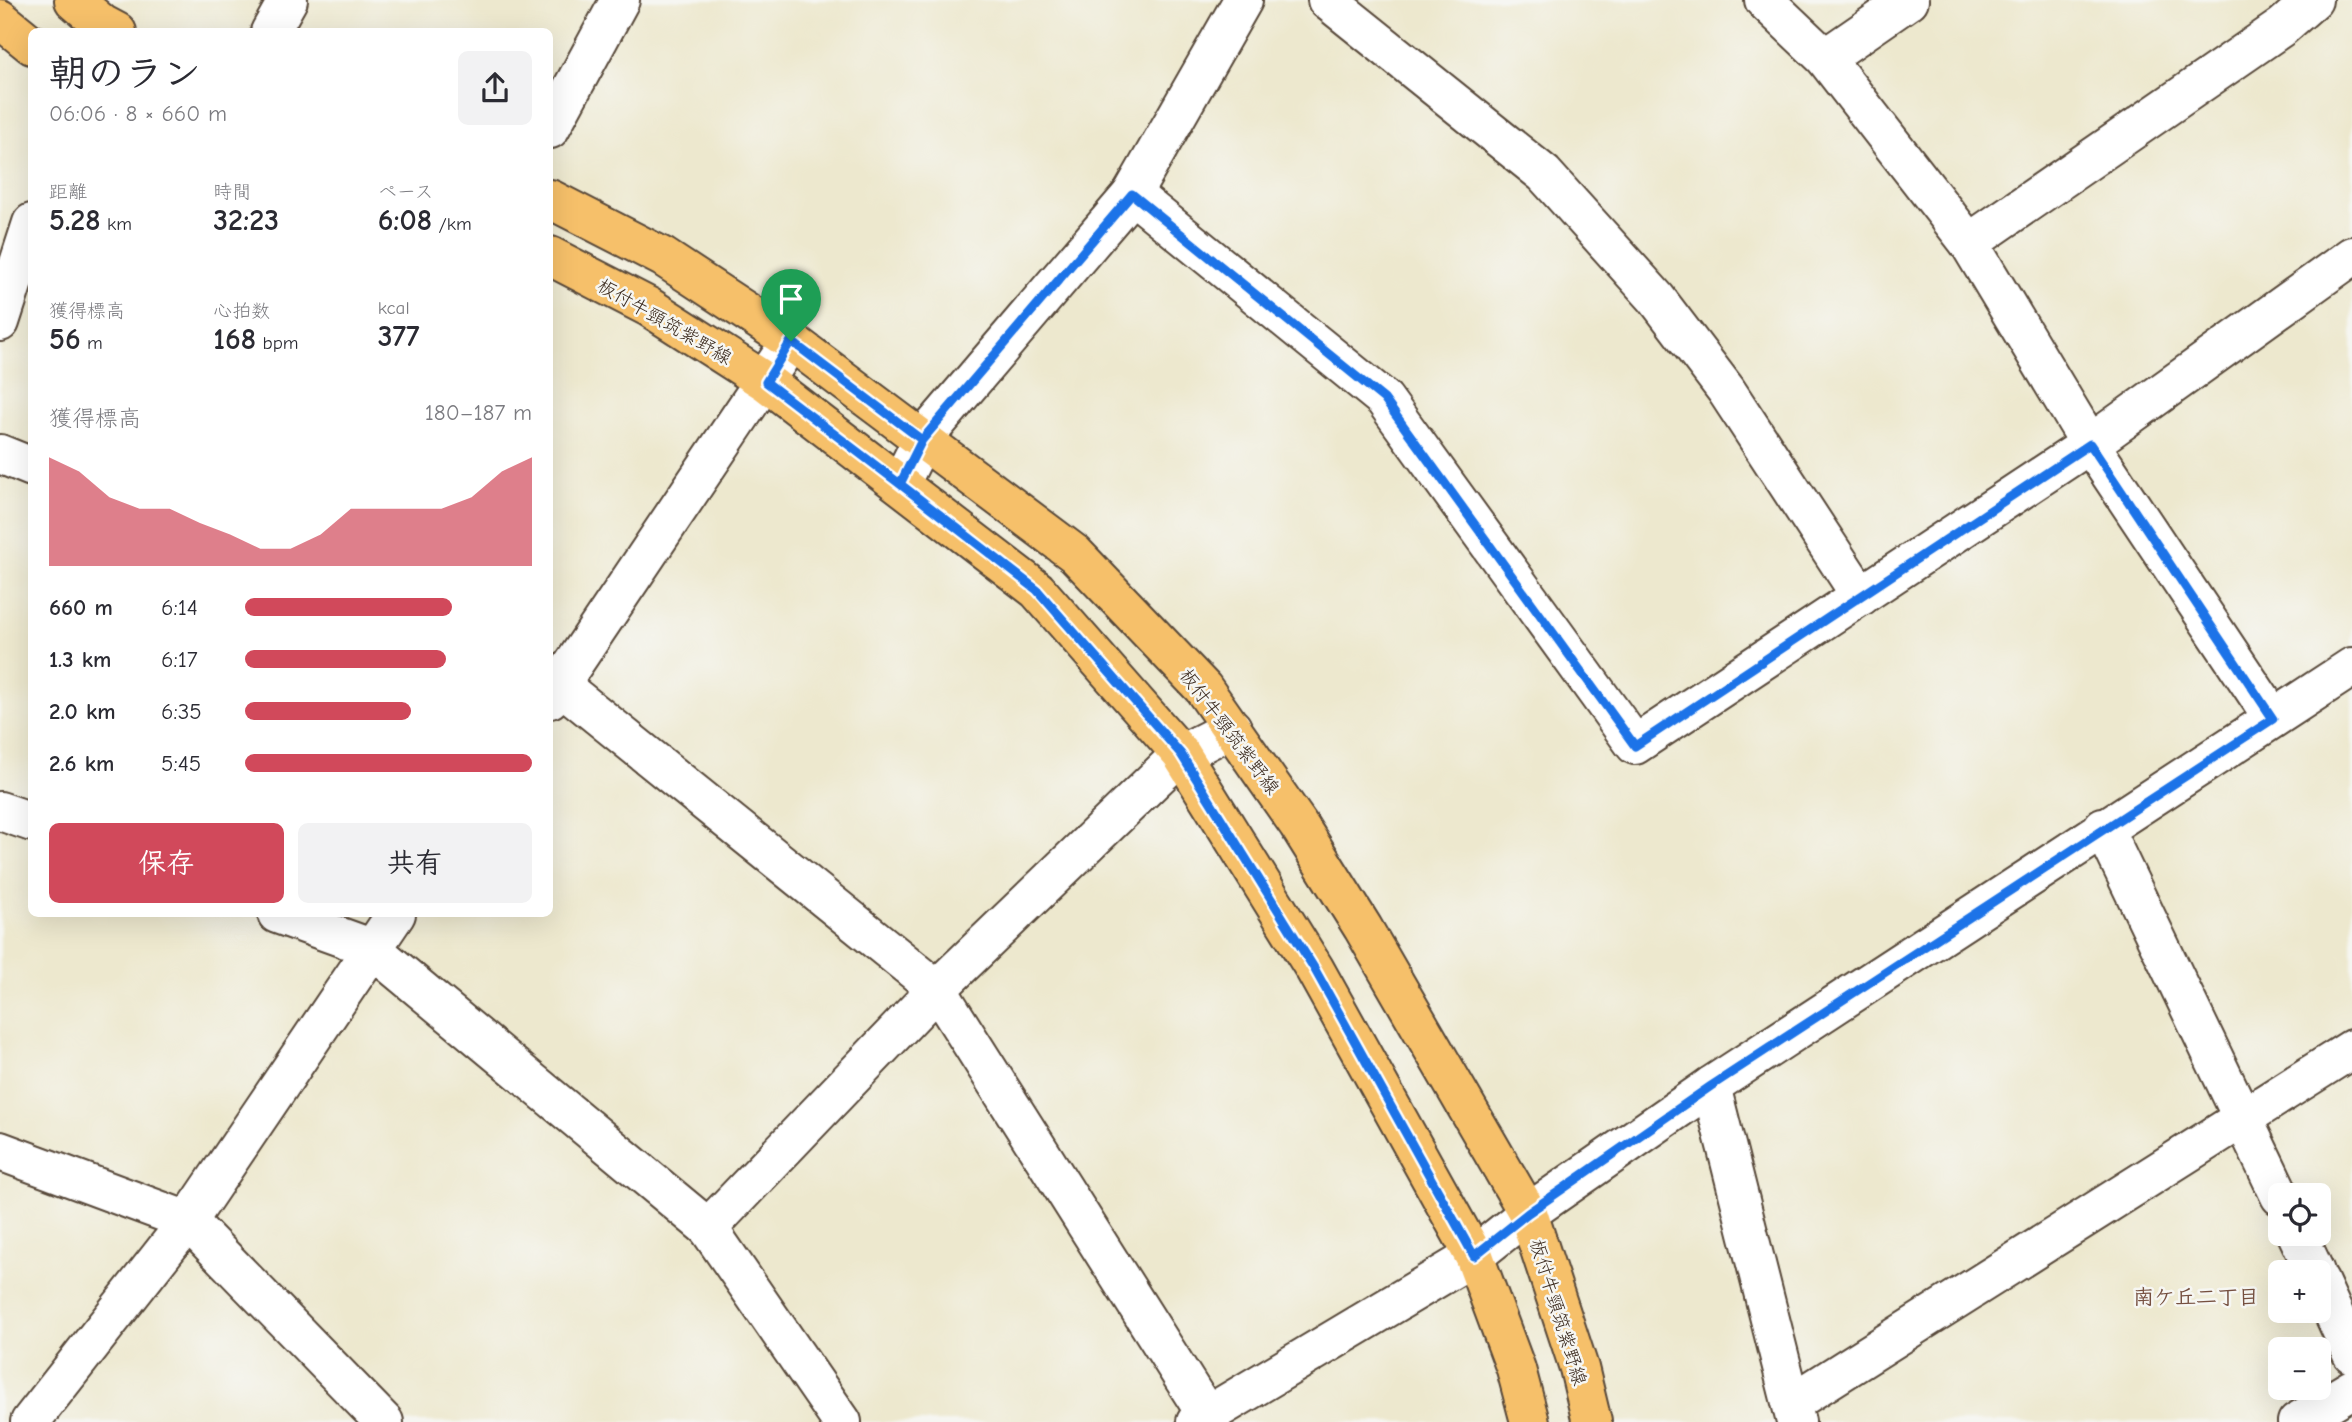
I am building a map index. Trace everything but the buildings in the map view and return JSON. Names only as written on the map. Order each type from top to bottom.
[{"type":"main road","points":[[0,19],[28,42]]},
{"type":"main road","name":"板付牛頸筑紫野線","points":[[553,202],[663,257],[791,341],[1075,554],[1203,688],[1298,824],[1363,928],[1528,1213],[1579,1368],[1592,1422]]},
{"type":"main road","name":"板付牛頸筑紫野線","points":[[553,258],[649,307],[766,382],[1037,590],[1181,754],[1314,968],[1474,1256],[1516,1369],[1530,1422]]},
{"type":"street","points":[[272,28],[288,0]]},
{"type":"street","points":[[553,123],[620,0]]},
{"type":"street","points":[[900,484],[922,440],[1132,194],[1243,0]]},
{"type":"street","points":[[1327,0],[1544,174],[1656,298],[1726,390],[1861,596]]},
{"type":"street","points":[[1764,0],[1825,58],[1969,243],[2090,444],[2273,719]]},
{"type":"street","points":[[1825,58],[1909,0]]},
{"type":"street","points":[[1969,243],[2282,27],[2313,0]]},
{"type":"street","points":[[1132,194],[1384,399],[1635,746],[2090,444],[2352,256]]},
{"type":"street","points":[[0,322],[28,235]]},
{"type":"street","points":[[791,341],[766,382],[553,688],[937,989],[1205,1420],[1474,1256],[1528,1213],[1711,1086],[2103,827],[2352,667]]},
{"type":"street","points":[[0,454],[28,465]]},
{"type":"street","points":[[708,1228],[937,989],[1181,754],[1231,729]]},
{"type":"street","points":[[0,811],[28,821]]},
{"type":"street","points":[[2103,827],[2274,1183]]},
{"type":"street","points":[[285,917],[371,948],[708,1228],[842,1422]]},
{"type":"street","points":[[30,1422],[188,1221],[394,917]]},
{"type":"street","points":[[1711,1086],[1794,1413],[2352,1049]]},
{"type":"street","points":[[0,1151],[188,1221],[384,1422]]},
{"type":"street","points":[[2331,1308],[2352,1354]]},
{"type":"street","points":[[2297,1422],[2352,1389]]},
{"type":"district","name":"南ケ丘二丁目","points":[[2196,1297]]},
{"type":"route","points":[[791,341],[766,382],[900,484],[922,440],[1132,194],[1384,399],[1635,746],[2090,444],[2273,719],[2103,827],[1711,1086],[1528,1213],[1474,1256],[1314,968],[1181,754],[1037,590],[900,484],[922,440],[791,341]]}]
